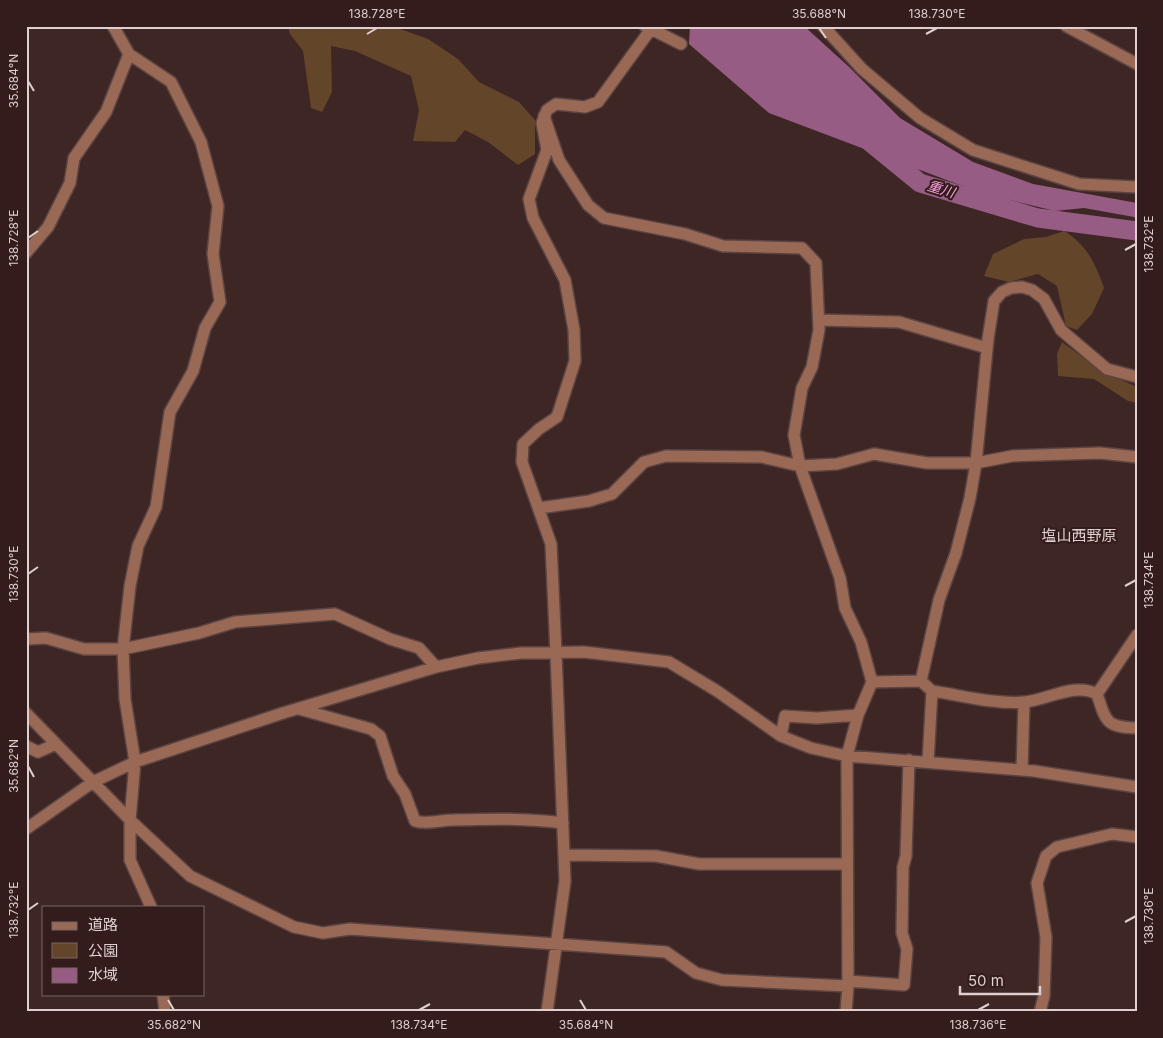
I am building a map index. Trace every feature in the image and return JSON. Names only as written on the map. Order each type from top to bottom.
[{"type":"street","points":[[113,26],[129,54],[171,82],[200,142],[218,206],[214,254],[220,302],[205,328],[193,371],[170,412],[156,506],[138,546],[130,586],[123,648],[125,698],[135,762],[130,820],[130,860],[151,906]]},
{"type":"street","points":[[823,26],[862,69],[920,118],[973,150],[1079,184],[1137,187]]},
{"type":"street","points":[[1066,26],[1137,64]]},
{"type":"street","points":[[547,1012],[565,881],[556,653],[551,544],[522,462],[523,444],[539,429],[557,417],[576,361],[574,330],[565,280],[534,218],[529,199],[547,150],[542,123],[547,110],[556,104],[585,107],[598,102],[648,28],[681,44]]},
{"type":"street","points":[[26,253],[48,227],[70,183],[74,158],[80,145],[106,112],[129,54]]},
{"type":"street","points":[[544,116],[559,160],[588,205],[604,218],[685,234],[723,246],[802,248],[816,263],[819,320],[812,367],[802,388],[794,435],[800,466],[840,578],[845,608],[861,642],[872,682],[858,715],[847,756],[848,983],[846,1012]]},
{"type":"street","points":[[921,682],[939,600],[956,554],[976,463],[987,348],[994,301],[1002,292],[1011,288],[1022,287],[1032,290],[1044,298],[1061,330],[1107,369],[1137,377]]},
{"type":"street","points":[[819,320],[899,322],[987,348]]},
{"type":"street","points":[[539,508],[589,501],[612,494],[644,462],[666,456],[762,457],[800,466],[838,464],[874,454],[928,463],[976,463],[1012,456],[1100,453],[1137,457]]},
{"type":"street","points":[[26,639],[46,638],[84,649],[123,648],[199,633],[235,622],[336,614],[390,639],[419,648],[436,667]]},
{"type":"street","points":[[1097,694],[1137,635]]},
{"type":"street","points":[[26,830],[93,782],[135,762],[297,709],[436,667],[478,658],[521,653],[621,655],[669,662],[717,691],[781,736],[811,748],[847,756],[1022,770],[1137,786]]},
{"type":"street","points":[[872,682],[921,682],[932,692],[1024,702],[1067,692],[1089,690],[1097,694],[1104,717],[1115,727],[1137,728]]},
{"type":"street","points":[[928,762],[932,692]]},
{"type":"street","points":[[1022,770],[1024,702]]},
{"type":"street","points":[[297,709],[371,729],[380,736],[393,776],[405,794],[415,821],[422,823],[447,820],[529,819],[563,823]]},
{"type":"street","points":[[26,713],[130,820],[190,876],[294,927],[323,933],[350,929],[666,952],[696,973],[722,980],[904,985],[907,949],[902,933],[903,868],[906,856],[909,760]]},
{"type":"street","points":[[781,736],[785,716],[817,718],[858,715]]},
{"type":"street","points":[[26,746],[38,752],[56,744]]},
{"type":"street","points":[[1040,1012],[1044,996],[1046,946],[1037,883],[1040,868],[1046,856],[1057,847],[1112,834],[1137,837]]},
{"type":"street","points":[[564,855],[656,856],[699,864],[848,864]]},
{"type":"street","points":[[163,996],[165,1012]]},
{"type":"green space","points":[[288,26],[392,26],[428,39],[458,59],[479,82],[519,102],[535,120],[535,154],[518,165],[488,142],[465,130],[455,142],[413,141],[419,110],[411,76],[355,51],[331,46],[332,92],[322,112],[311,108],[303,51],[290,34]]},
{"type":"green space","points":[[1064,231],[1072,236],[1089,255],[1104,288],[1092,314],[1077,330],[1066,326],[1057,286],[1038,274],[1009,282],[984,276],[993,254],[1024,239],[1046,237]]},
{"type":"green space","points":[[1062,342],[1101,371],[1137,387],[1137,403],[1128,401],[1094,379],[1058,376],[1057,354]]},
{"type":"water","points":[[690,26],[804,26],[848,66],[900,118],[973,162],[1033,184],[1137,203],[1137,220],[1134,217],[1084,208],[1055,211],[981,193],[769,113],[689,44]]},
{"type":"waterway","name":"重川","points":[[871,143],[920,183],[1038,218],[1137,231]]},
{"type":"district","name":"塩山西野原","points":[[1079,536]]}]
